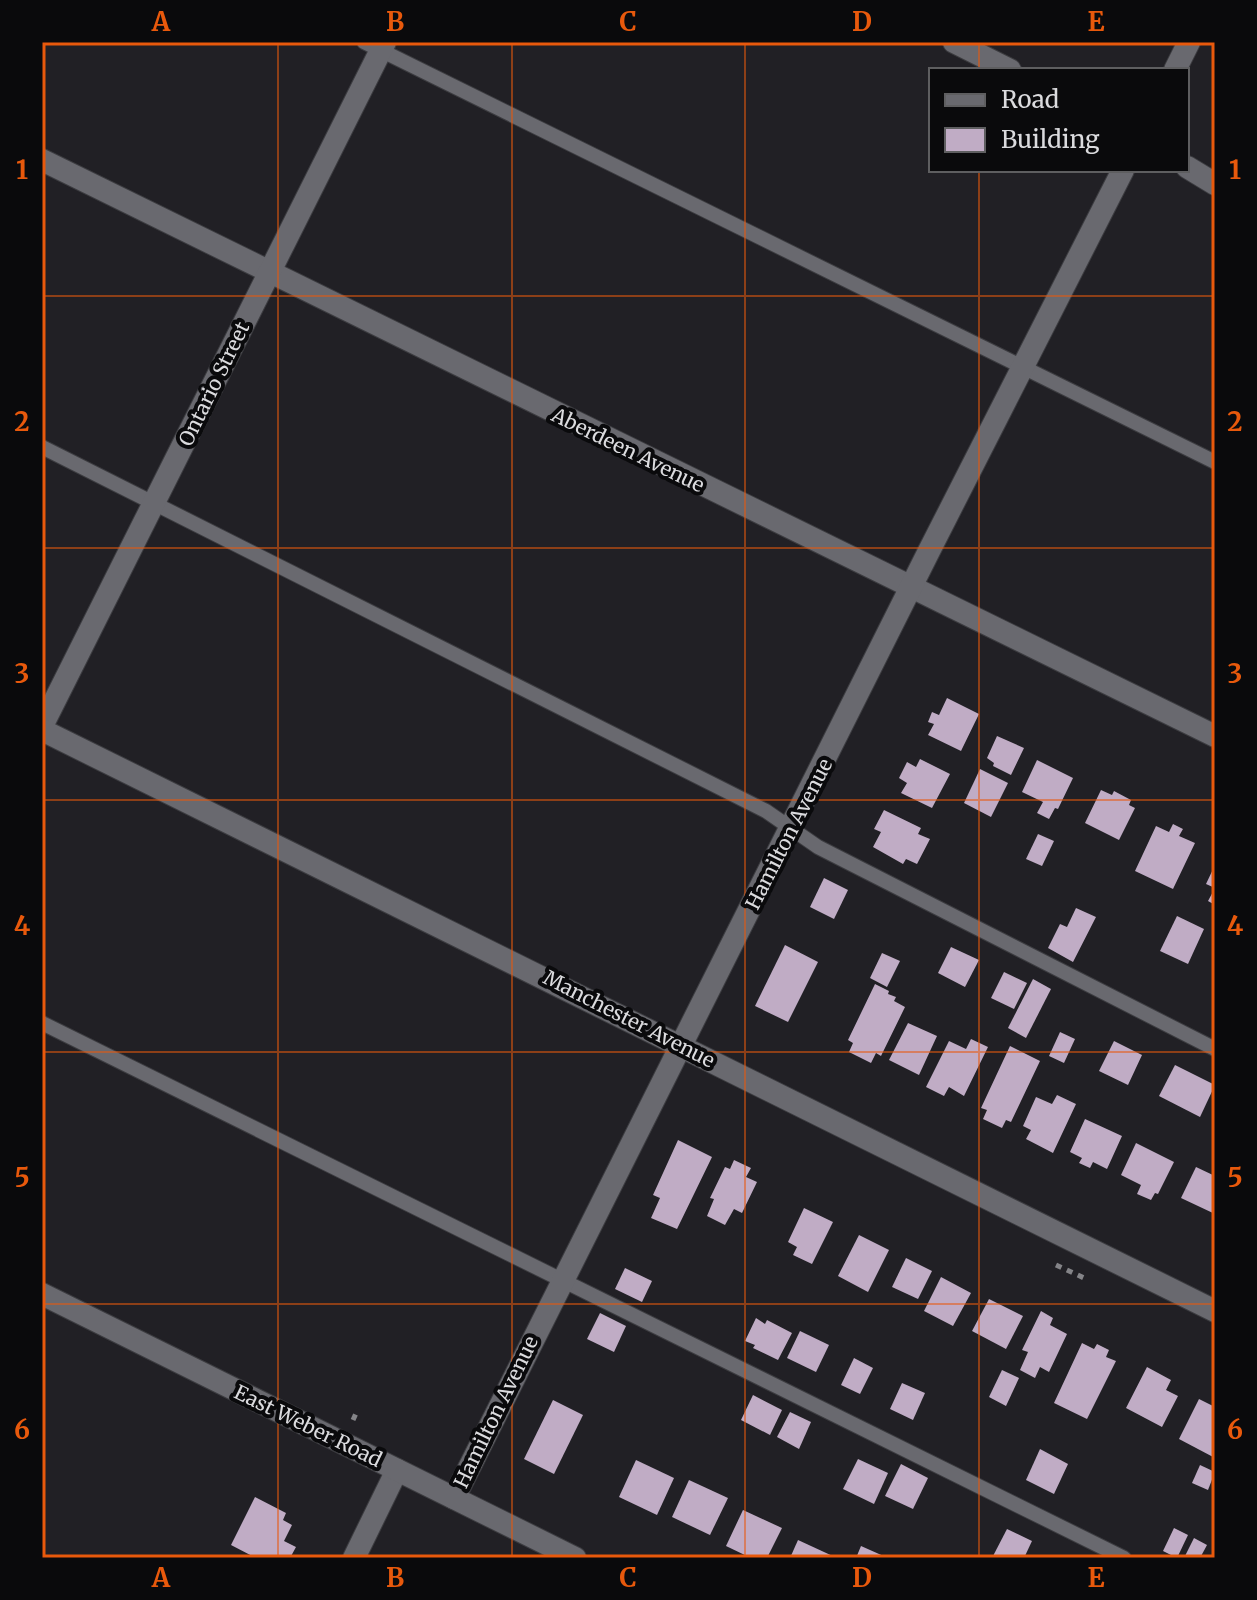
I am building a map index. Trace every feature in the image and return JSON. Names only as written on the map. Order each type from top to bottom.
[{"type":"street","points":[[954,42],[1006,68]]},
{"type":"street","points":[[1176,68],[1189,42]]},
{"type":"street","name":"Ontario Street","points":[[42,728],[270,273],[377,45]]},
{"type":"street","name":"Aberdeen Avenue","points":[[42,160],[910,589],[1215,736]]},
{"type":"street","points":[[1189,168],[1215,184]]},
{"type":"street","name":"Hamilton Avenue","points":[[454,1498],[1122,172]]},
{"type":"street","name":"Manchester Avenue","points":[[42,728],[1215,1311]]},
{"type":"street","name":"East Weber Road","points":[[42,1294],[575,1558]]},
{"type":"street","points":[[354,1558],[397,1470]]},
{"type":"lane","points":[[377,45],[1215,462]]},
{"type":"lane","points":[[42,447],[766,811],[832,855],[1215,1049]]},
{"type":"lane","points":[[42,1023],[1124,1558]]},
{"type":"path","points":[[1056,1265],[1096,1284]]},
{"type":"path","points":[[352,1421],[358,1409]]},
{"type":"building","points":[[947,698],[979,714],[961,751],[928,735],[934,724],[928,722],[932,712],[939,715]]},
{"type":"building","points":[[997,736],[1024,748],[1011,775],[993,766],[994,763],[987,758]]},
{"type":"building","points":[[920,759],[950,774],[932,808],[901,793],[907,783],[899,778],[907,762],[916,767]]},
{"type":"building","points":[[1037,760],[1073,778],[1058,809],[1055,808],[1049,819],[1037,813],[1043,802],[1022,792]]},
{"type":"building","points":[[980,769],[1008,783],[991,817],[964,803]]},
{"type":"building","points":[[1101,790],[1112,795],[1114,791],[1131,800],[1129,805],[1135,808],[1119,840],[1085,823]]},
{"type":"building","points":[[884,810],[921,828],[918,834],[930,839],[917,864],[906,859],[903,864],[873,847],[881,832],[874,829]]},
{"type":"building","points":[[1173,824],[1183,829],[1179,836],[1195,843],[1173,889],[1135,871],[1156,826],[1169,832]]},
{"type":"building","points":[[1038,834],[1054,841],[1042,866],[1026,859]]},
{"type":"building","points":[[1215,865],[1215,888],[1206,884]]},
{"type":"building","points":[[824,878],[848,890],[834,919],[810,907]]},
{"type":"building","points":[[1215,888],[1215,905],[1208,901]]},
{"type":"building","points":[[1076,908],[1096,917],[1073,962],[1048,948],[1060,924],[1067,927]]},
{"type":"building","points":[[1177,916],[1204,929],[1188,964],[1160,951]]},
{"type":"building","points":[[785,945],[818,962],[788,1022],[755,1006]]},
{"type":"building","points":[[951,947],[979,960],[965,987],[938,973]]},
{"type":"building","points":[[882,953],[900,961],[887,987],[870,978]]},
{"type":"building","points":[[1004,972],[1027,983],[1014,1009],[991,998]]},
{"type":"building","points":[[1033,979],[1051,989],[1026,1038],[1008,1028]]},
{"type":"building","points":[[875,984],[889,991],[888,994],[896,997],[894,1001],[905,1007],[881,1056],[876,1053],[871,1063],[849,1052],[853,1043],[848,1040]]},
{"type":"building","points":[[908,1023],[937,1036],[919,1075],[889,1060]]},
{"type":"building","points":[[1060,1032],[1075,1039],[1064,1063],[1049,1056]]},
{"type":"building","points":[[971,1039],[988,1047],[964,1096],[949,1087],[944,1096],[926,1087],[949,1041],[966,1049]]},
{"type":"building","points":[[1114,1041],[1142,1055],[1128,1085],[1099,1071]]},
{"type":"building","points":[[1010,1046],[1040,1061],[1011,1122],[1006,1120],[1002,1128],[983,1119],[987,1110],[981,1108]]},
{"type":"building","points":[[1175,1065],[1215,1085],[1200,1117],[1159,1096]]},
{"type":"building","points":[[1057,1095],[1076,1104],[1053,1153],[1026,1139],[1031,1130],[1023,1126],[1036,1097],[1052,1104]]},
{"type":"building","points":[[1085,1119],[1122,1136],[1107,1169],[1093,1162],[1090,1168],[1079,1163],[1082,1158],[1070,1152]]},
{"type":"building","points":[[678,1140],[712,1157],[677,1229],[651,1218],[660,1198],[653,1195]]},
{"type":"building","points":[[1136,1143],[1174,1162],[1158,1194],[1155,1193],[1151,1200],[1137,1194],[1141,1185],[1121,1175]]},
{"type":"building","points":[[734,1160],[751,1168],[746,1177],[757,1182],[742,1213],[734,1209],[725,1225],[707,1216],[714,1199],[710,1198],[725,1167],[730,1169]]},
{"type":"building","points":[[1196,1167],[1215,1176],[1215,1214],[1181,1198]]},
{"type":"building","points":[[804,1208],[833,1222],[812,1264],[793,1255],[797,1247],[788,1242]]},
{"type":"building","points":[[859,1235],[889,1250],[868,1292],[838,1276]]},
{"type":"building","points":[[906,1258],[932,1271],[918,1299],[892,1287]]},
{"type":"building","points":[[625,1268],[652,1281],[642,1302],[615,1289]]},
{"type":"building","points":[[941,1277],[971,1293],[953,1326],[924,1311]]},
{"type":"building","points":[[989,1299],[1023,1316],[1006,1349],[972,1331]]},
{"type":"building","points":[[1041,1311],[1053,1318],[1050,1325],[1067,1334],[1049,1372],[1040,1367],[1035,1378],[1020,1370],[1028,1352],[1022,1350]]},
{"type":"building","points":[[600,1313],[626,1326],[614,1352],[587,1339]]},
{"type":"building","points":[[756,1318],[792,1333],[778,1360],[745,1341]]},
{"type":"building","points":[[800,1331],[829,1345],[816,1372],[787,1358]]},
{"type":"building","points":[[1082,1343],[1094,1349],[1097,1344],[1109,1350],[1106,1357],[1116,1361],[1087,1419],[1054,1403]]},
{"type":"building","points":[[854,1358],[873,1368],[860,1394],[841,1385]]},
{"type":"building","points":[[1147,1367],[1171,1380],[1166,1390],[1178,1396],[1162,1427],[1126,1408]]},
{"type":"building","points":[[1002,1370],[1019,1378],[1006,1406],[989,1397]]},
{"type":"building","points":[[902,1383],[925,1393],[913,1420],[890,1409]]},
{"type":"building","points":[[753,1395],[782,1410],[770,1435],[741,1420]]},
{"type":"building","points":[[1199,1399],[1215,1407],[1215,1458],[1179,1439]]},
{"type":"building","points":[[553,1400],[583,1415],[554,1474],[524,1459]]},
{"type":"building","points":[[790,1412],[811,1422],[799,1449],[777,1437]]},
{"type":"building","points":[[1040,1449],[1068,1464],[1054,1494],[1026,1480]]},
{"type":"building","points":[[858,1459],[888,1473],[874,1504],[843,1489]]},
{"type":"building","points":[[636,1460],[674,1478],[657,1515],[619,1497]]},
{"type":"building","points":[[901,1464],[928,1478],[913,1509],[885,1496]]},
{"type":"building","points":[[1200,1465],[1215,1472],[1208,1490],[1192,1483]]},
{"type":"building","points":[[689,1480],[728,1498],[710,1535],[672,1517]]},
{"type":"building","points":[[255,1497],[286,1513],[283,1520],[292,1525],[284,1541],[296,1547],[290,1558],[256,1558],[231,1545]]},
{"type":"building","points":[[743,1510],[782,1528],[767,1558],[751,1558],[726,1546]]},
{"type":"building","points":[[1174,1528],[1188,1535],[1177,1558],[1163,1551]]},
{"type":"building","points":[[1007,1529],[1032,1541],[1024,1558],[992,1558]]},
{"type":"building","points":[[1194,1538],[1207,1545],[1200,1558],[1184,1558]]},
{"type":"building","points":[[798,1540],[837,1558],[790,1558]]},
{"type":"building","points":[[861,1546],[888,1558],[856,1558]]}]
